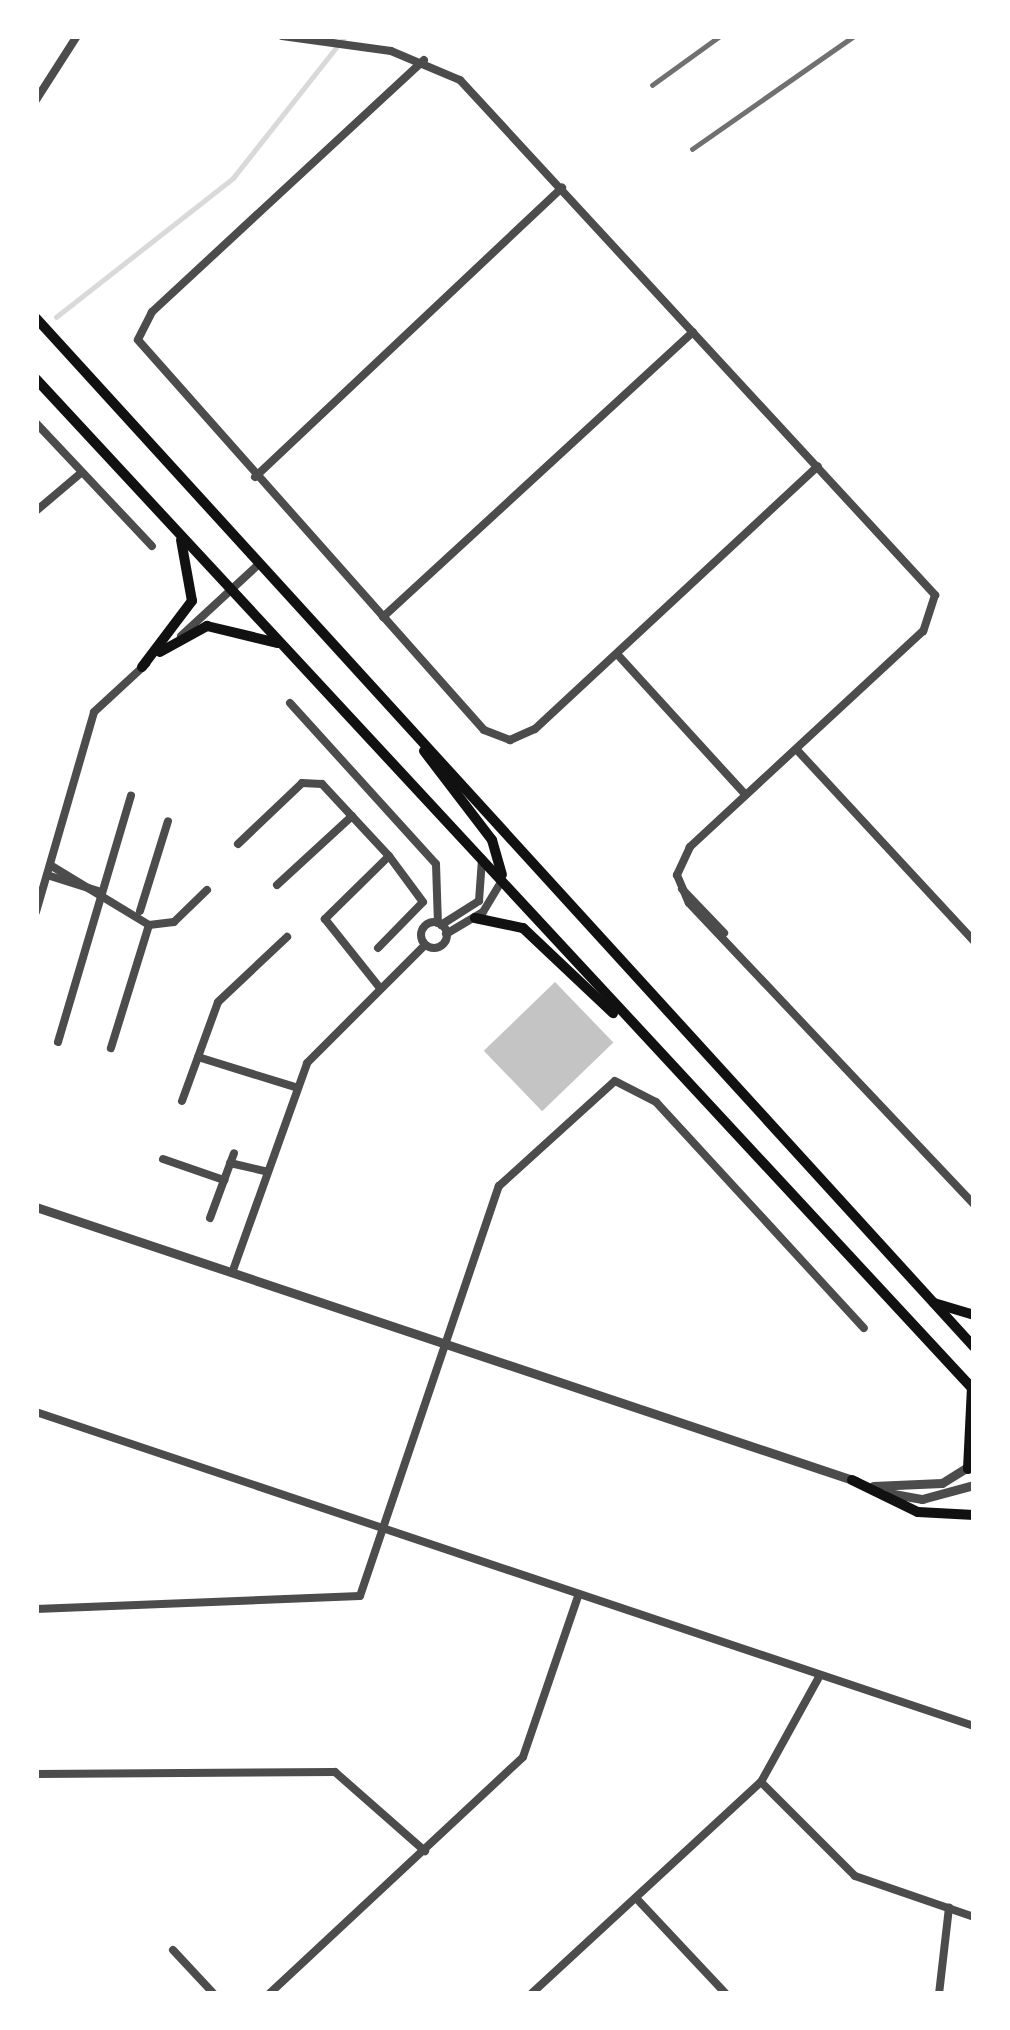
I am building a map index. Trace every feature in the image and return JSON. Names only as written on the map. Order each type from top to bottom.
[{"type":"main road","points":[[36,318],[974,1348]]},
{"type":"main road","points":[[36,379],[503,878],[646,1044],[973,1389],[971,1466]]},
{"type":"main road","points":[[142,667],[192,601],[179,535]]},
{"type":"main road","points":[[160,652],[207,626],[280,644]]},
{"type":"main road","points":[[421,742],[492,840],[503,878]]},
{"type":"main road","points":[[469,916],[523,928],[646,1044]]},
{"type":"main road","points":[[931,1302],[974,1315]]},
{"type":"main road","points":[[852,1480],[918,1512],[974,1515]]},
{"type":"street","points":[[36,100],[77,36]]},
{"type":"street","points":[[282,36],[424,60],[487,105],[924,579],[936,610],[681,860],[680,889],[974,1204]]},
{"type":"street","points":[[424,60],[139,331],[143,355],[484,730],[505,740],[535,729],[818,466]]},
{"type":"street","points":[[256,477],[562,188]]},
{"type":"street","points":[[382,617],[693,332]]},
{"type":"street","points":[[36,422],[152,546]]},
{"type":"street","points":[[36,511],[82,472]]},
{"type":"street","points":[[36,912],[94,712],[260,564]]},
{"type":"street","points":[[616,654],[745,794]]},
{"type":"street","points":[[290,703],[427,852],[444,897],[439,947],[425,945]]},
{"type":"street","points":[[797,750],[974,941]]},
{"type":"street","points":[[238,844],[309,780],[352,816],[424,902],[378,948]]},
{"type":"street","points":[[58,1042],[131,796]]},
{"type":"street","points":[[277,885],[352,816]]},
{"type":"street","points":[[140,911],[168,821]]},
{"type":"street","points":[[379,987],[325,919],[389,856]]},
{"type":"street","points":[[469,916],[479,901],[482,857]]},
{"type":"street","points":[[48,870],[140,911],[149,925],[111,1048]]},
{"type":"street","points":[[425,945],[424,927],[442,927],[469,916],[503,878]]},
{"type":"street","points":[[149,925],[174,922],[207,890]]},
{"type":"street","points":[[444,897],[469,916]]},
{"type":"street","points":[[182,1101],[221,996],[286,938]]},
{"type":"street","points":[[232,1273],[295,1087],[379,987],[425,945]]},
{"type":"street","points":[[198,1057],[295,1087]]},
{"type":"street","points":[[36,1609],[348,1602],[369,1581],[507,1173],[621,1080],[656,1102],[864,1328]]},
{"type":"street","points":[[210,1218],[232,1158],[266,1171]]},
{"type":"street","points":[[163,1159],[224,1180]]},
{"type":"street","points":[[36,1207],[852,1480],[922,1499],[974,1485]]},
{"type":"street","points":[[36,1412],[974,1726]]},
{"type":"street","points":[[873,1486],[928,1486],[971,1466]]},
{"type":"street","points":[[269,1994],[528,1749],[578,1596]]},
{"type":"street","points":[[531,1994],[761,1782],[820,1675]]},
{"type":"street","points":[[36,1774],[335,1772],[425,1851]]},
{"type":"street","points":[[761,1782],[844,1869],[974,1917]]},
{"type":"street","points":[[636,1898],[726,1994]]},
{"type":"street","points":[[939,1994],[949,1908]]},
{"type":"street","points":[[173,1950],[214,1994]]},
{"type":"building","points":[[555,982],[613,1042],[542,1111],[484,1051]]},
{"type":"waterway","points":[[56,317],[233,178],[345,36]]},
{"type":"railway","points":[[652,85],[720,36]]},
{"type":"railway","points":[[692,149],[854,36]]}]
